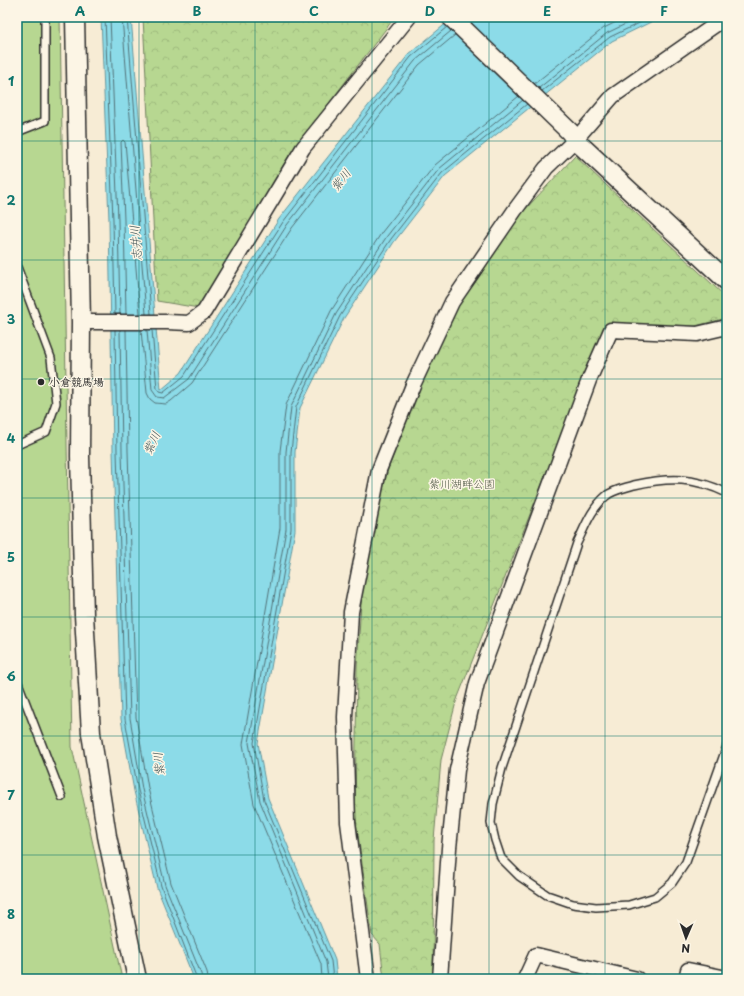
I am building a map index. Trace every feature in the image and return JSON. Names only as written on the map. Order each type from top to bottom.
[{"type":"street","points":[[75,17],[81,322],[80,456],[84,615],[90,733],[107,836],[137,979]]},
{"type":"street","points":[[81,322],[189,323],[204,312],[303,148],[409,17]]},
{"type":"street","points":[[451,17],[572,136],[727,281]]},
{"type":"street","points":[[368,979],[348,822],[345,717],[351,612],[379,470],[414,385],[452,302],[515,210],[546,168],[572,136],[613,96],[727,18]]},
{"type":"street","points":[[440,979],[449,848],[457,770],[477,682],[589,380],[610,330],[697,334],[727,327]]},
{"type":"street","points":[[525,979],[536,955],[637,979]]},
{"type":"street","points":[[686,979],[688,970],[727,978]]},
{"type":"lane","points":[[17,132],[45,121],[45,17]]},
{"type":"lane","points":[[17,266],[51,358],[56,403],[46,432],[17,445]]},
{"type":"lane","points":[[727,493],[710,485],[686,480],[656,481],[620,489],[606,496],[590,515],[577,543],[502,768],[493,804],[491,823],[501,858],[519,876],[547,895],[573,904],[596,907],[629,905],[655,897],[672,883],[686,862],[727,746]]},
{"type":"lane","points":[[17,680],[62,797]]},
{"type":"green space","name":"小倉競馬場","points":[[17,17],[60,17],[72,747],[122,979],[17,979]]},
{"type":"green space","points":[[143,17],[395,17],[290,154],[199,308],[157,301]]},
{"type":"green space","name":"紫川湖畔公園","points":[[575,156],[727,298],[727,318],[695,326],[605,324],[456,702],[441,760],[434,840],[433,979],[384,979],[380,944],[372,935],[355,814],[357,668],[363,572],[388,469],[420,387],[456,307],[521,214]]},
{"type":"water","points":[[101,17],[131,17],[161,390],[181,373],[279,219],[409,54],[454,17],[661,17],[612,41],[445,176],[394,242],[344,318],[300,408],[295,452],[295,530],[258,743],[268,798],[335,960],[337,979],[194,979],[157,888],[134,791],[121,719],[113,451],[109,220]]},
{"type":"place","name":"小倉競馬場","points":[[41,382]]},
{"type":"water label","name":"紫川","points":[[341,180]]},
{"type":"water label","name":"志井川","points":[[136,243]]},
{"type":"water label","name":"紫川","points":[[152,443]]},
{"type":"water label","name":"紫川","points":[[159,764]]}]
